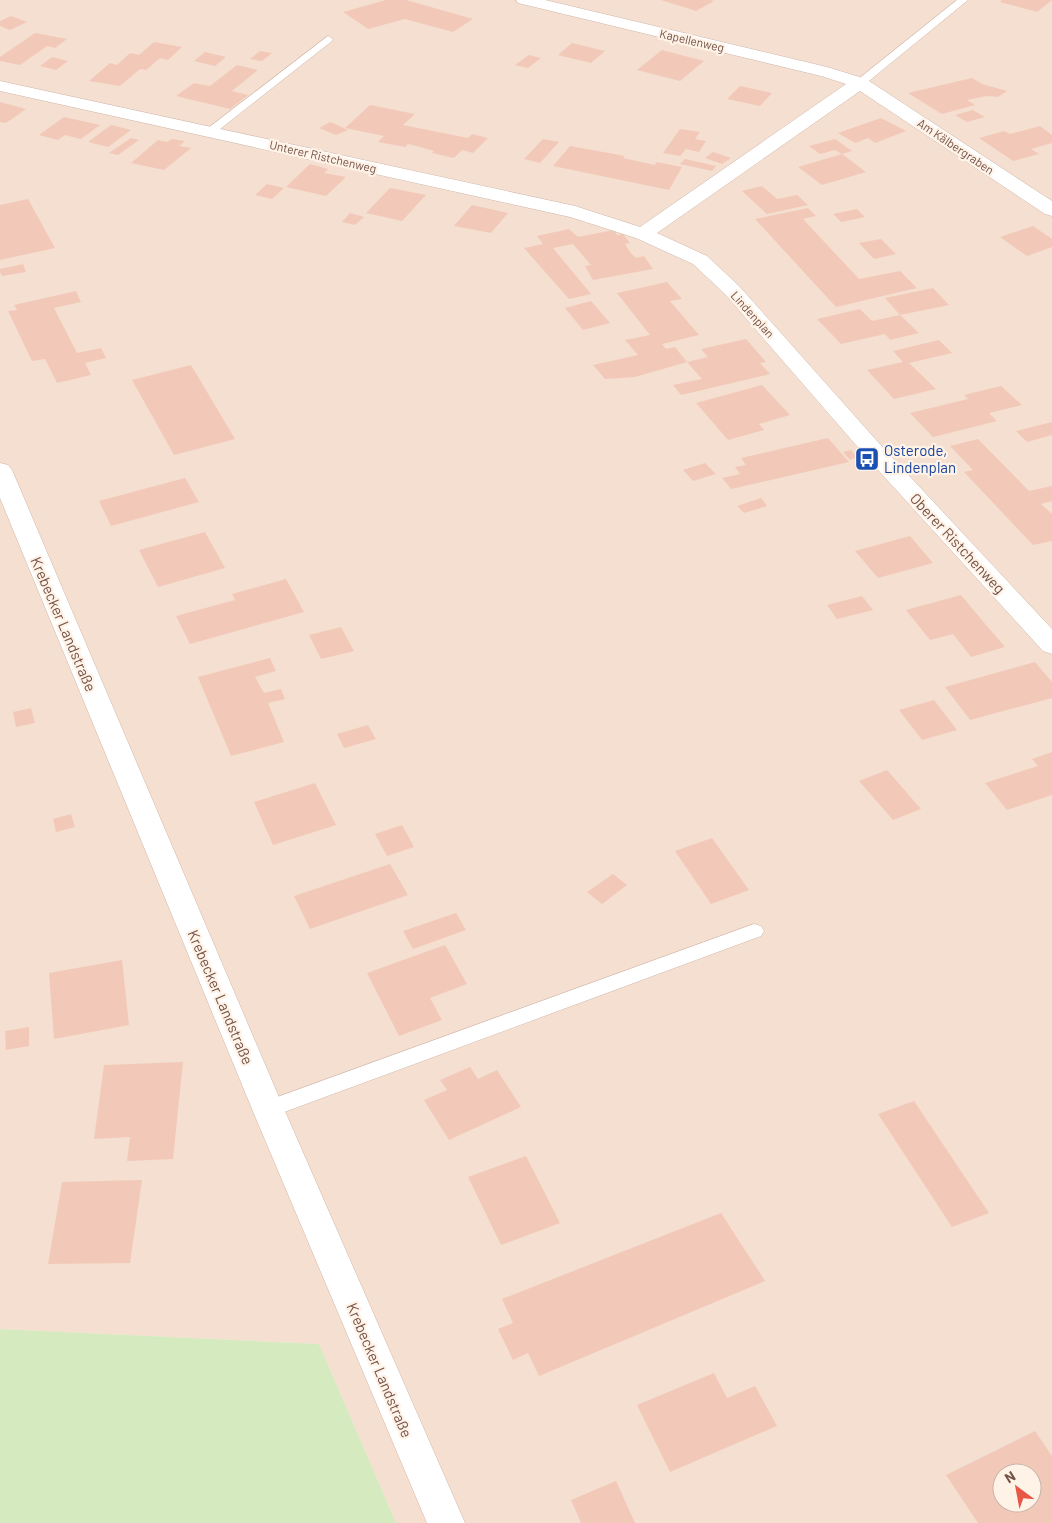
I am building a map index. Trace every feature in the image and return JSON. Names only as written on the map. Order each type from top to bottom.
[{"type":"street","name":"Kapellenweg","points":[[524,0],[827,72],[860,83]]},
{"type":"street","name":"Am Kälbergraben","points":[[860,83],[1052,210]]},
{"type":"street","points":[[643,234],[860,83]]},
{"type":"street","name":"Unterer Ristchenweg","points":[[0,86],[575,212],[643,234]]},
{"type":"street","name":"Lindenplan","points":[[643,234],[700,260],[732,290],[845,418]]},
{"type":"street","name":"Oberer Ristchenweg","points":[[845,418],[1052,645]]},
{"type":"street","name":"Krebecker Landstraße","points":[[0,470],[268,1109],[446,1523]]},
{"type":"lane","points":[[860,83],[963,0]]},
{"type":"lane","points":[[211,131],[328,39]]},
{"type":"lane","points":[[268,1109],[754,931]]},
{"type":"shaded area","points":[[0,0],[1052,0],[1052,1523],[396,1523],[319,1344],[0,1329]]},
{"type":"green space","points":[[0,1329],[319,1344],[396,1523],[0,1523]]},
{"type":"building","points":[[386,0],[406,0],[473,19],[453,32],[405,19],[368,29],[343,12]]},
{"type":"building","points":[[661,0],[711,0],[714,1],[696,11]]},
{"type":"building","points":[[1002,0],[1052,0],[1037,12],[1000,2]]},
{"type":"building","points":[[11,16],[27,22],[10,30],[0,26],[0,21]]},
{"type":"building","points":[[35,33],[67,39],[55,48],[47,46],[20,65],[0,61],[0,57]]},
{"type":"building","points":[[154,42],[182,47],[168,60],[160,58],[146,70],[140,69],[120,86],[89,81],[110,63],[117,65],[130,53],[139,55]]},
{"type":"building","points":[[572,43],[605,51],[591,63],[558,55]]},
{"type":"building","points":[[662,50],[704,61],[680,81],[637,70]]},
{"type":"building","points":[[260,51],[272,53],[262,61],[250,59]]},
{"type":"building","points":[[205,52],[226,57],[215,66],[194,61]]},
{"type":"building","points":[[529,55],[541,58],[528,68],[515,65]]},
{"type":"building","points":[[52,57],[68,61],[56,70],[40,66]]},
{"type":"building","points":[[237,65],[258,70],[232,91],[248,95],[230,109],[176,96],[194,83],[210,86]]},
{"type":"building","points":[[972,78],[982,84],[1007,91],[998,97],[986,96],[967,100],[975,105],[942,114],[908,93]]},
{"type":"building","points":[[740,86],[772,93],[760,106],[727,99]]},
{"type":"building","points":[[0,102],[26,109],[6,123],[0,122]]},
{"type":"building","points":[[370,105],[415,114],[403,125],[468,138],[472,134],[488,138],[473,153],[462,150],[454,158],[432,153],[434,151],[408,144],[405,147],[378,142],[384,136],[345,128]]},
{"type":"building","points":[[973,110],[985,117],[967,122],[955,115]]},
{"type":"building","points":[[64,117],[100,125],[81,139],[65,135],[58,140],[39,135]]},
{"type":"building","points":[[881,118],[906,131],[875,143],[868,138],[855,143],[838,133]]},
{"type":"building","points":[[330,122],[348,130],[336,135],[319,128]]},
{"type":"building","points":[[111,125],[131,130],[108,147],[88,142]]},
{"type":"building","points":[[1040,126],[1052,135],[1052,143],[1031,149],[1039,154],[1013,161],[979,138],[1004,131],[1010,134]]},
{"type":"building","points":[[680,129],[700,132],[695,139],[706,141],[699,152],[686,149],[680,156],[663,153]]},
{"type":"building","points":[[131,138],[139,140],[118,155],[109,153]]},
{"type":"building","points":[[172,139],[185,141],[179,146],[191,148],[164,170],[131,163],[158,140],[167,142]]},
{"type":"building","points":[[543,139],[559,142],[540,163],[524,159]]},
{"type":"building","points":[[835,139],[852,151],[842,154],[835,150],[820,154],[809,146]]},
{"type":"building","points":[[570,146],[625,156],[623,158],[655,165],[656,162],[682,167],[669,190],[553,166]]},
{"type":"building","points":[[713,152],[731,158],[722,164],[705,158]]},
{"type":"building","points":[[842,154],[866,172],[822,185],[798,167]]},
{"type":"building","points":[[685,159],[716,166],[712,171],[680,164]]},
{"type":"building","points":[[310,164],[328,169],[324,173],[346,177],[326,196],[286,187]]},
{"type":"building","points":[[267,184],[284,188],[272,199],[255,195]]},
{"type":"building","points":[[762,186],[777,199],[797,195],[808,205],[767,214],[742,191]]},
{"type":"building","points":[[390,188],[426,195],[402,221],[366,213]]},
{"type":"building","points":[[28,199],[55,248],[0,260],[0,205]]},
{"type":"building","points":[[472,205],[508,213],[491,233],[454,226]]},
{"type":"building","points":[[808,208],[816,216],[803,219],[859,279],[900,271],[917,288],[836,307],[755,219]]},
{"type":"building","points":[[857,209],[865,217],[841,222],[833,214]]},
{"type":"building","points":[[350,213],[364,217],[355,225],[342,222]]},
{"type":"building","points":[[1033,226],[1052,239],[1052,247],[1027,256],[1000,237]]},
{"type":"building","points":[[569,229],[578,237],[614,230],[617,235],[623,234],[630,243],[625,244],[630,252],[636,258],[644,256],[653,269],[593,280],[585,266],[591,265],[573,244],[553,248],[591,294],[569,299],[524,248],[543,244],[537,236]]},
{"type":"building","points":[[881,239],[896,254],[874,259],[859,243]]},
{"type":"building","points":[[23,264],[26,272],[2,276],[0,272],[0,269]]},
{"type":"building","points":[[667,282],[682,299],[670,301],[699,335],[662,344],[666,349],[675,347],[687,362],[635,377],[605,379],[593,365],[638,355],[625,340],[650,335],[617,293]]},
{"type":"building","points":[[933,288],[949,305],[900,315],[885,298]]},
{"type":"building","points":[[76,291],[81,302],[54,308],[77,353],[101,348],[106,358],[85,363],[91,375],[57,383],[45,359],[32,361],[8,311],[17,310],[14,305]]},
{"type":"building","points":[[591,301],[610,323],[583,330],[565,308]]},
{"type":"building","points":[[860,309],[872,321],[900,315],[919,333],[890,340],[885,334],[841,344],[817,319]]},
{"type":"building","points":[[746,339],[766,362],[760,363],[770,374],[681,395],[673,385],[702,379],[687,362],[708,357],[701,349]]},
{"type":"building","points":[[939,340],[952,353],[909,363],[936,389],[894,399],[867,370],[903,362],[893,351]]},
{"type":"building","points":[[191,365],[235,439],[174,455],[132,380]]},
{"type":"building","points":[[762,385],[790,415],[759,424],[764,430],[728,440],[696,403]]},
{"type":"building","points":[[1001,386],[1022,405],[989,413],[997,421],[933,437],[910,413],[968,399],[964,395]]},
{"type":"building","points":[[1052,422],[1052,435],[1027,442],[1016,431]]},
{"type":"building","points":[[828,438],[849,462],[731,489],[722,478],[740,474],[735,467],[746,465],[741,458]]},
{"type":"building","points":[[978,439],[1029,491],[1052,486],[1052,501],[1041,504],[1052,514],[1052,541],[1033,545],[964,472],[973,470],[950,446]]},
{"type":"building","points":[[851,450],[857,457],[850,460],[843,452]]},
{"type":"building","points":[[705,463],[716,474],[693,481],[683,470]]},
{"type":"building","points":[[185,478],[199,502],[111,526],[99,501]]},
{"type":"building","points":[[761,498],[767,506],[744,513],[737,506]]},
{"type":"building","points":[[205,532],[225,568],[158,587],[139,550]]},
{"type":"building","points":[[910,536],[933,563],[878,578],[855,551]]},
{"type":"building","points":[[286,579],[304,612],[190,644],[176,616],[235,600],[232,594]]},
{"type":"building","points":[[961,595],[1005,647],[971,657],[953,634],[930,640],[906,610]]},
{"type":"building","points":[[862,596],[873,610],[837,619],[827,605]]},
{"type":"building","points":[[341,627],[354,651],[321,659],[309,635]]},
{"type":"building","points":[[270,658],[276,671],[255,677],[264,693],[281,689],[285,699],[268,703],[284,742],[231,756],[198,677]]},
{"type":"building","points":[[1035,662],[1052,682],[1052,698],[970,720],[945,687]]},
{"type":"building","points":[[934,700],[957,730],[922,740],[899,710]]},
{"type":"building","points":[[31,708],[35,723],[16,727],[13,712]]},
{"type":"building","points":[[368,725],[376,739],[344,748],[337,734]]},
{"type":"building","points":[[1052,752],[1052,795],[1007,810],[985,783],[1038,766],[1032,759]]},
{"type":"building","points":[[887,770],[921,809],[893,820],[859,781]]},
{"type":"building","points":[[315,783],[336,825],[273,845],[254,802]]},
{"type":"building","points":[[71,814],[75,827],[56,832],[53,819]]},
{"type":"building","points":[[402,825],[414,847],[387,856],[375,834]]},
{"type":"building","points":[[712,838],[749,890],[711,904],[675,851]]},
{"type":"building","points":[[390,864],[408,895],[310,929],[294,896]]},
{"type":"building","points":[[613,874],[627,885],[602,904],[587,892]]},
{"type":"building","points":[[456,913],[466,930],[413,949],[403,931]]},
{"type":"building","points":[[445,945],[467,984],[430,998],[442,1020],[399,1036],[367,973]]},
{"type":"building","points":[[122,960],[129,1025],[54,1039],[49,973]]},
{"type":"building","points":[[29,1027],[29,1046],[6,1050],[5,1031]]},
{"type":"building","points":[[183,1062],[173,1159],[127,1161],[130,1137],[94,1139],[104,1065]]},
{"type":"building","points":[[470,1067],[478,1079],[497,1070],[521,1107],[449,1140],[424,1100],[447,1090],[440,1080]]},
{"type":"building","points":[[914,1101],[989,1213],[952,1227],[878,1114]]},
{"type":"building","points":[[526,1156],[560,1223],[501,1245],[468,1177]]},
{"type":"building","points":[[142,1180],[130,1263],[48,1264],[62,1182]]},
{"type":"building","points":[[721,1213],[765,1281],[539,1376],[528,1353],[513,1360],[498,1329],[513,1323],[502,1299]]},
{"type":"building","points":[[714,1373],[727,1398],[755,1386],[777,1426],[670,1472],[637,1405]]},
{"type":"building","points":[[1035,1431],[1052,1456],[1052,1523],[978,1523],[946,1475]]},
{"type":"building","points":[[616,1481],[635,1523],[581,1523],[571,1500]]},
{"type":"place","name":"Osterode, Lindenplan","points":[[867,459]]}]
